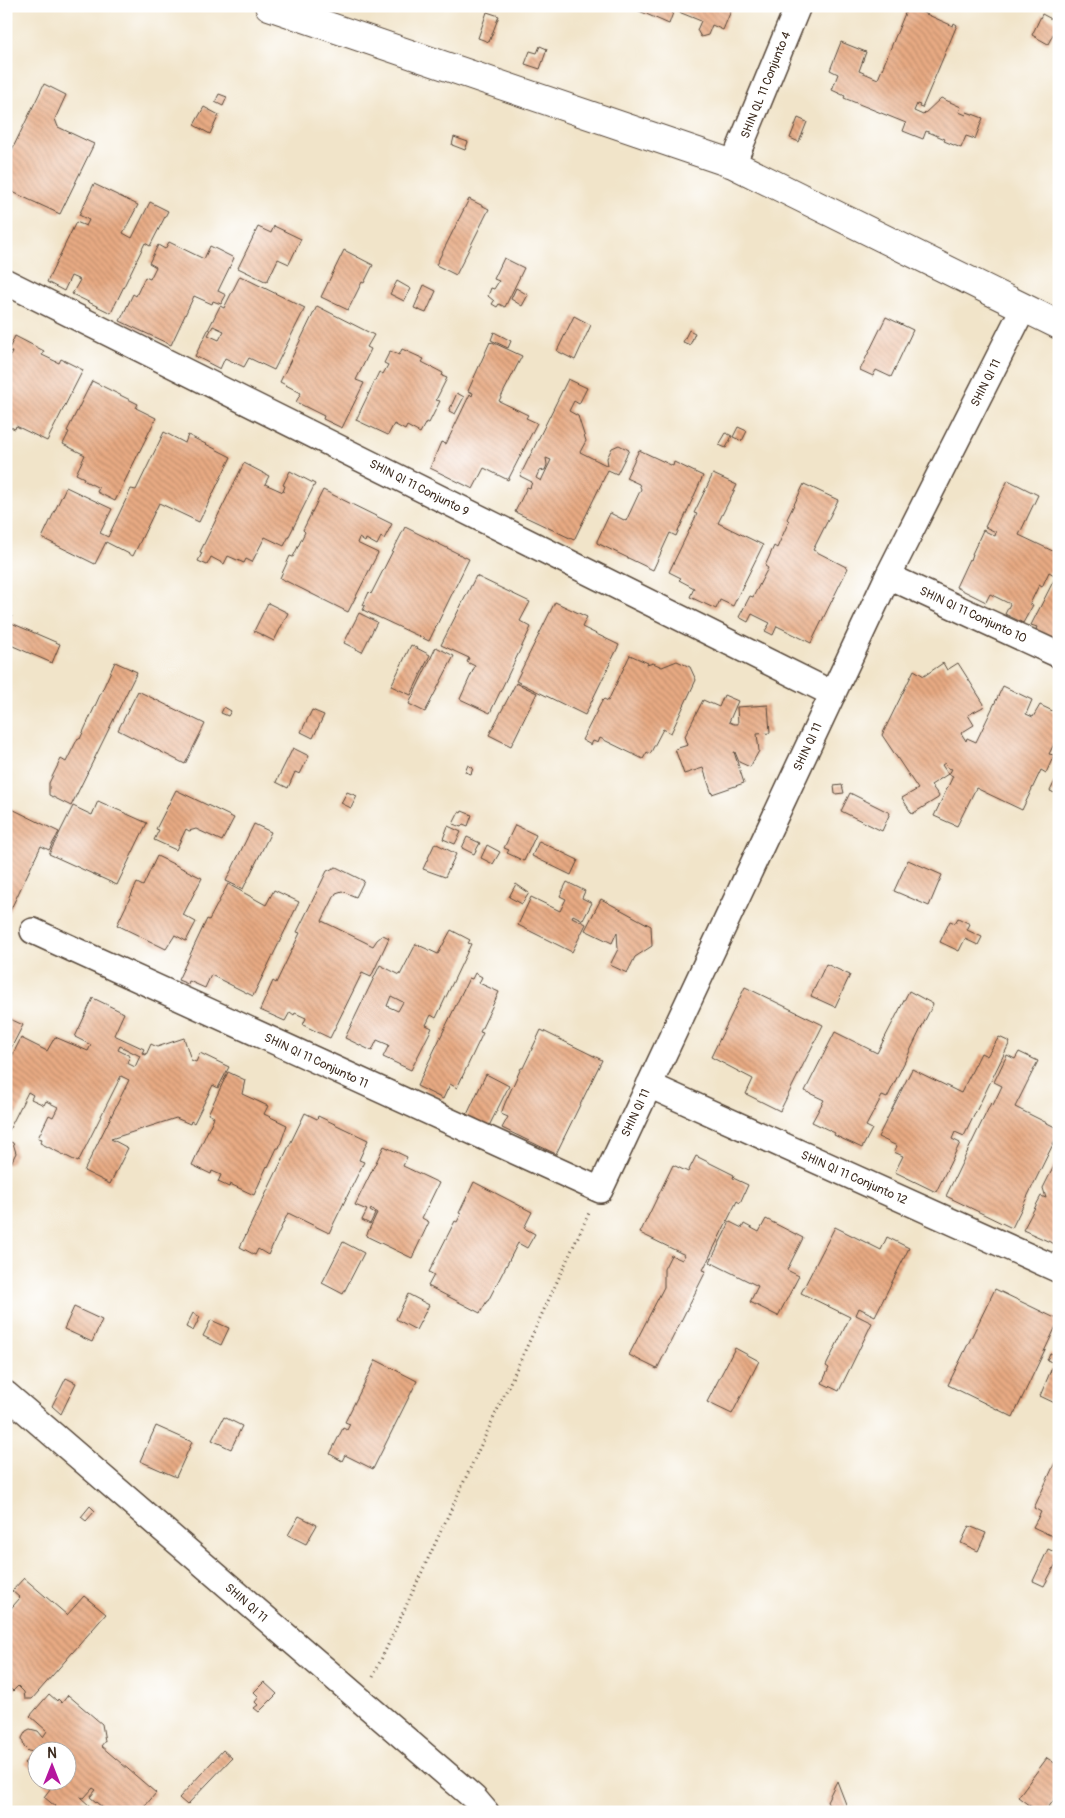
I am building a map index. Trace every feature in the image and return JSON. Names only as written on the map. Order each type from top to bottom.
[{"type":"street","points":[[269,6],[733,164],[1059,324]]},
{"type":"street","name":"SHIN QL 11 Conjunto 4","points":[[733,164],[798,6]]},
{"type":"street","name":"SHIN QI 11 Conjunto 9","points":[[6,282],[833,694]]},
{"type":"street","name":"SHIN QI 11","points":[[600,1190],[888,576],[1024,307]]},
{"type":"street","name":"SHIN QI 11 Conjunto 10","points":[[888,576],[1059,655]]},
{"type":"street","name":"SHIN QI 11 Conjunto 11","points":[[33,931],[600,1190]]},
{"type":"street","name":"SHIN QI 11 Conjunto 12","points":[[649,1085],[1059,1270]]},
{"type":"street","name":"SHIN QI 11","points":[[6,1394],[474,1798],[486,1812]]},
{"type":"path","points":[[361,1702],[600,1190]]},
{"type":"building","points":[[628,6],[733,6],[723,30],[712,25],[708,35],[701,37],[697,30],[701,21],[674,10],[669,24]]},
{"type":"building","points":[[908,6],[953,26],[954,23],[957,25],[922,108],[917,104],[914,111],[923,115],[941,98],[961,107],[959,112],[966,115],[967,112],[983,118],[975,139],[966,136],[961,148],[926,131],[923,139],[903,131],[906,123],[844,98],[845,96],[832,90],[838,74],[830,70],[841,42],[866,52],[859,71],[878,79]]},
{"type":"building","points":[[487,12],[499,16],[489,42],[478,38]]},
{"type":"building","points":[[1042,14],[1059,23],[1048,44],[1032,35]]},
{"type":"building","points":[[540,46],[547,49],[540,69],[525,64],[530,51],[537,53]]},
{"type":"building","points":[[44,84],[66,95],[55,119],[58,127],[94,144],[60,214],[6,189],[6,162]]},
{"type":"building","points":[[219,94],[227,97],[223,106],[215,102]]},
{"type":"building","points":[[204,107],[219,115],[210,134],[194,125]]},
{"type":"building","points":[[798,118],[807,122],[799,142],[790,138]]},
{"type":"building","points":[[454,137],[468,142],[465,150],[452,145]]},
{"type":"building","points":[[94,184],[138,205],[123,233],[132,238],[150,202],[168,211],[150,246],[145,243],[111,313],[72,294],[80,280],[71,276],[64,291],[47,282],[76,222],[86,226],[89,220],[79,215]]},
{"type":"building","points":[[469,199],[489,209],[456,275],[436,265]]},
{"type":"building","points":[[274,226],[301,239],[289,264],[278,259],[267,282],[238,268],[258,227],[271,233]]},
{"type":"building","points":[[169,242],[204,259],[210,246],[234,258],[218,291],[226,295],[221,304],[213,301],[212,304],[194,296],[171,345],[120,321],[133,294],[136,296],[145,277],[150,279],[156,267],[149,263],[158,245],[165,249]]},
{"type":"building","points":[[344,250],[373,265],[348,310],[321,297]]},
{"type":"building","points":[[504,258],[524,268],[505,307],[499,304],[497,307],[492,304],[494,301],[488,296],[491,288],[494,289],[499,281],[494,279]]},
{"type":"building","points":[[240,276],[305,308],[274,370],[249,358],[244,367],[225,358],[220,369],[195,356],[220,306],[224,308]],"holes":[[[213,326],[224,331],[219,340],[208,335]]]},
{"type":"building","points":[[397,281],[411,289],[404,301],[390,294]]},
{"type":"building","points":[[424,285],[436,291],[426,313],[414,308]]},
{"type":"building","points":[[516,288],[528,295],[522,306],[511,299]]},
{"type":"building","points":[[317,306],[374,335],[367,347],[371,349],[356,380],[364,383],[342,428],[323,419],[324,416],[296,402],[301,393],[280,382]]},
{"type":"building","points":[[574,316],[591,325],[575,360],[557,351]]},
{"type":"building","points":[[886,317],[913,330],[891,377],[876,370],[873,376],[860,370]]},
{"type":"building","points":[[689,330],[695,333],[690,345],[683,342]]},
{"type":"building","points":[[494,332],[511,341],[508,348],[491,340]]},
{"type":"building","points":[[15,336],[44,351],[42,355],[59,363],[61,359],[83,370],[47,441],[16,426],[15,429],[6,425],[6,365],[12,352],[8,351]]},
{"type":"building","points":[[490,342],[522,356],[499,401],[528,415],[526,418],[537,423],[508,480],[484,468],[473,489],[430,468],[441,442],[446,444],[470,394],[472,396],[473,393],[468,391]]},
{"type":"building","points":[[402,349],[424,359],[422,362],[443,373],[442,376],[447,378],[436,400],[440,401],[429,423],[426,422],[420,433],[407,426],[405,430],[394,424],[388,435],[356,420],[379,372],[383,374],[388,365],[384,363],[390,351],[399,355]]},
{"type":"building","points":[[568,379],[587,388],[579,404],[574,401],[569,411],[578,416],[586,441],[580,452],[608,466],[607,458],[612,448],[619,445],[629,450],[617,474],[608,470],[574,540],[515,512],[527,487],[530,488],[532,482],[520,476]],"holes":[[[546,458],[551,460],[541,481],[536,478],[539,471],[545,470],[547,465]]]},
{"type":"building","points":[[92,381],[138,404],[136,408],[156,418],[115,501],[97,492],[99,488],[76,474],[85,455],[63,444],[69,432],[67,431]]},
{"type":"building","points":[[457,393],[464,397],[455,414],[449,411]]},
{"type":"building","points":[[738,427],[747,431],[742,441],[733,437]]},
{"type":"building","points":[[164,432],[185,443],[188,435],[231,457],[199,522],[159,503],[133,556],[106,542],[95,564],[42,538],[66,487],[112,509],[100,533],[108,537],[131,489],[136,490]]},
{"type":"building","points":[[726,433],[732,436],[726,448],[719,445]]},
{"type":"building","points":[[639,450],[673,466],[674,462],[703,476],[676,536],[670,533],[653,570],[597,543],[610,513],[626,521],[641,489],[639,484],[626,478]]},
{"type":"building","points":[[244,463],[269,476],[265,484],[283,492],[285,486],[283,485],[290,471],[315,484],[284,546],[265,537],[252,562],[246,559],[244,563],[228,556],[224,564],[211,557],[207,565],[198,561],[202,553],[200,552]]},
{"type":"building","points":[[713,474],[737,485],[718,523],[763,545],[733,606],[720,600],[716,609],[690,597],[694,588],[669,572],[697,514],[694,513]]},
{"type":"building","points":[[1008,480],[1038,495],[1019,535],[1059,554],[1059,645],[1034,634],[1037,627],[1031,625],[1056,576],[1049,572],[1042,587],[1039,585],[1030,604],[1033,605],[1023,623],[1005,614],[1010,604],[990,594],[986,602],[956,587],[969,559],[971,560],[983,530],[995,536],[996,532],[985,527]]},
{"type":"building","points":[[804,484],[838,500],[813,550],[848,568],[811,643],[777,626],[773,635],[765,631],[770,623],[752,614],[748,622],[739,617],[750,596],[753,597],[768,568],[765,566],[774,546],[777,548],[789,521],[787,519]]},
{"type":"building","points":[[323,490],[392,524],[384,539],[381,537],[377,545],[366,539],[365,542],[359,538],[357,543],[378,553],[348,612],[280,578],[290,556],[293,557],[305,532],[303,530]]},
{"type":"building","points":[[405,527],[469,559],[429,641],[363,610],[365,606],[363,605],[369,592],[371,594]]},
{"type":"building","points":[[476,576],[530,602],[520,621],[531,627],[490,713],[460,699],[475,666],[467,662],[469,658],[441,645]]},
{"type":"building","points":[[555,602],[587,617],[582,627],[619,645],[585,715],[516,681]]},
{"type":"building","points":[[268,603],[288,613],[274,641],[254,631]]},
{"type":"building","points":[[6,613],[12,616],[9,622],[60,644],[52,663],[6,643]]},
{"type":"building","points":[[359,613],[377,622],[362,652],[344,643]]},
{"type":"building","points":[[411,645],[430,655],[411,695],[391,686]]},
{"type":"building","points":[[436,647],[454,656],[425,712],[409,704]]},
{"type":"building","points":[[630,655],[648,663],[647,665],[653,663],[662,667],[677,661],[690,667],[696,680],[671,733],[663,729],[650,754],[647,752],[643,759],[600,738],[598,743],[593,741],[591,745],[582,740],[602,701],[604,699],[608,701]]},
{"type":"building","points":[[115,662],[137,672],[71,806],[49,795],[49,783],[61,759],[66,762],[78,738],[80,739]]},
{"type":"building","points":[[943,663],[947,670],[958,663],[984,704],[983,707],[968,715],[974,725],[961,733],[966,741],[967,738],[976,742],[1003,686],[1032,700],[1026,714],[1033,717],[1040,705],[1059,714],[1059,734],[1049,754],[1054,755],[1046,773],[1041,770],[1022,810],[976,788],[957,826],[934,816],[953,776],[949,774],[952,769],[948,768],[945,763],[942,765],[948,774],[931,785],[939,796],[938,798],[912,814],[902,798],[918,789],[882,735],[914,670],[924,676]]},
{"type":"building","points":[[516,683],[537,693],[511,746],[489,735]]},
{"type":"building","points":[[138,691],[205,724],[185,764],[118,730]]},
{"type":"building","points":[[724,695],[738,701],[729,722],[734,724],[738,724],[737,707],[768,705],[770,733],[757,734],[759,751],[750,767],[739,762],[734,752],[744,783],[712,794],[703,768],[684,774],[675,749],[688,745],[685,736],[703,700],[719,707]]},
{"type":"building","points":[[224,707],[231,711],[228,716],[221,713]]},
{"type":"building","points":[[312,710],[324,715],[313,738],[301,732]]},
{"type":"building","points":[[293,748],[309,756],[300,774],[295,772],[288,788],[276,782]]},
{"type":"building","points":[[468,765],[473,768],[471,774],[465,772]]},
{"type":"building","points":[[1059,773],[1059,795],[1050,791]]},
{"type":"building","points":[[842,785],[844,793],[835,794],[834,786]]},
{"type":"building","points":[[176,790],[234,818],[222,841],[196,829],[189,831],[186,829],[176,850],[154,840],[159,830],[156,829]]},
{"type":"building","points":[[347,792],[357,796],[351,808],[341,803]]},
{"type":"building","points":[[850,793],[890,813],[882,831],[841,811]]},
{"type":"building","points":[[98,801],[147,823],[117,885],[49,854],[73,806],[92,815]]},
{"type":"building","points":[[6,806],[59,832],[49,850],[41,846],[9,913],[6,912]]},
{"type":"building","points":[[462,811],[472,815],[468,826],[463,824],[461,827],[453,824],[459,812],[461,813]]},
{"type":"building","points":[[254,824],[271,832],[243,889],[226,881]]},
{"type":"building","points":[[515,825],[536,835],[524,861],[507,853],[509,850],[504,848]]},
{"type":"building","points":[[448,826],[461,832],[455,844],[443,839]]},
{"type":"building","points":[[467,837],[480,843],[474,854],[462,848]]},
{"type":"building","points":[[539,841],[578,860],[571,875],[532,856]]},
{"type":"building","points":[[435,843],[456,854],[445,877],[423,869]]},
{"type":"building","points":[[487,845],[500,852],[493,864],[481,858]]},
{"type":"building","points":[[157,856],[202,878],[183,915],[196,922],[186,941],[175,935],[166,949],[117,925],[137,883],[143,886]]},
{"type":"building","points":[[908,860],[942,875],[929,906],[894,891]]},
{"type":"building","points":[[336,867],[364,881],[356,897],[342,891],[336,893],[322,921],[373,946],[383,935],[389,938],[371,977],[362,973],[330,1038],[303,1025],[306,1018],[295,1013],[294,1015],[290,1012],[285,1021],[260,1010],[273,981],[276,983],[300,933],[297,932],[327,871]]},
{"type":"building","points":[[567,882],[585,891],[582,898],[592,903],[583,920],[573,915],[572,917],[586,924],[572,952],[518,925],[531,897],[560,911],[566,899],[560,896]]},
{"type":"building","points":[[228,884],[266,905],[274,890],[299,902],[253,996],[211,975],[205,988],[189,981],[188,984],[178,980],[207,919],[209,920]]},
{"type":"building","points":[[516,884],[529,893],[522,904],[509,897]]},
{"type":"building","points":[[601,899],[651,926],[652,946],[635,957],[627,973],[610,965],[618,949],[617,932],[612,943],[585,930]]},
{"type":"building","points":[[958,918],[970,924],[967,930],[982,937],[978,945],[965,939],[959,951],[940,942],[950,921],[955,923]]},
{"type":"building","points":[[451,930],[470,940],[468,943],[471,944],[436,1018],[431,1015],[426,1025],[432,1028],[411,1070],[383,1057],[389,1045],[377,1040],[372,1051],[345,1038],[380,965],[400,975],[416,944],[438,954]],"holes":[[[391,996],[403,1002],[398,1011],[387,1006]]]},
{"type":"building","points":[[826,964],[850,975],[835,1007],[811,996]]},
{"type":"building","points":[[475,973],[482,977],[479,983],[499,992],[480,1032],[483,1033],[457,1088],[450,1084],[443,1099],[417,1086],[469,978],[472,979]]},
{"type":"building","points":[[745,987],[823,1025],[780,1111],[746,1094],[753,1079],[711,1057]]},
{"type":"building","points":[[909,991],[933,1004],[887,1098],[882,1096],[866,1126],[872,1129],[862,1148],[812,1122],[824,1100],[805,1091],[835,1032],[877,1053]]},
{"type":"building","points":[[93,998],[124,1013],[114,1035],[144,1049],[142,1053],[146,1055],[151,1044],[157,1047],[184,1038],[191,1060],[196,1062],[200,1053],[229,1067],[218,1088],[213,1085],[194,1123],[191,1121],[190,1124],[176,1118],[111,1139],[128,1148],[110,1184],[84,1171],[129,1080],[121,1076],[78,1162],[40,1143],[42,1139],[38,1138],[49,1115],[53,1117],[58,1107],[46,1101],[44,1105],[31,1099],[33,1095],[28,1092],[6,1136],[6,1076],[11,1066],[8,1064],[21,1038],[47,1051],[55,1037],[88,1051],[91,1045],[75,1037]],"holes":[[[120,1046],[140,1056],[135,1067],[127,1063],[130,1056],[118,1050]]]},
{"type":"building","points":[[6,1017],[23,1025],[6,1058]]},
{"type":"building","points":[[541,1030],[602,1060],[556,1154],[502,1128],[508,1117],[501,1114],[505,1103]]},
{"type":"building","points":[[999,1037],[1010,1042],[964,1136],[955,1132],[952,1139],[960,1143],[936,1192],[895,1172],[903,1156],[894,1152],[897,1146],[878,1137],[912,1069],[961,1093],[981,1053],[987,1056]]},
{"type":"building","points":[[1019,1052],[1038,1061],[1015,1107],[1059,1129],[1059,1132],[1012,1228],[946,1196],[991,1103],[993,1105],[1002,1086],[994,1082],[1007,1055],[1015,1059]]},
{"type":"building","points":[[228,1072],[245,1080],[242,1094],[268,1106],[264,1114],[287,1125],[279,1148],[277,1148],[267,1166],[254,1195],[230,1184],[229,1187],[218,1182],[221,1175],[212,1171],[211,1174],[192,1165],[214,1117],[208,1114]]},
{"type":"building","points":[[486,1074],[509,1086],[487,1130],[465,1119]]},
{"type":"building","points":[[305,1113],[317,1119],[318,1116],[368,1140],[359,1160],[364,1162],[329,1233],[288,1213],[268,1255],[258,1249],[255,1255],[240,1247]]},
{"type":"building","points":[[6,1140],[13,1143],[16,1153],[11,1163],[6,1165]]},
{"type":"building","points":[[384,1146],[407,1157],[403,1166],[439,1183],[422,1218],[429,1222],[412,1258],[366,1236],[377,1213],[371,1209],[370,1211],[375,1214],[370,1224],[362,1220],[367,1210],[355,1205]]},
{"type":"building","points":[[696,1156],[734,1175],[733,1178],[748,1185],[740,1203],[737,1201],[703,1270],[706,1271],[657,1369],[629,1355],[664,1287],[664,1269],[671,1255],[682,1260],[685,1255],[640,1233],[673,1165],[688,1172]]},
{"type":"building","points":[[1059,1156],[1059,1246],[1023,1230],[1041,1196],[1046,1198],[1043,1188]]},
{"type":"building","points":[[474,1182],[532,1212],[524,1228],[535,1234],[527,1248],[518,1243],[480,1313],[428,1286],[434,1275],[429,1272],[455,1221],[457,1222],[461,1214],[459,1213]]},
{"type":"building","points":[[766,1219],[803,1238],[787,1270],[799,1276],[778,1316],[750,1302],[758,1286],[710,1262],[730,1222],[742,1228],[744,1224],[759,1232]]},
{"type":"building","points":[[835,1227],[881,1250],[887,1237],[909,1248],[875,1316],[859,1308],[856,1315],[872,1323],[839,1391],[822,1383],[829,1368],[826,1366],[850,1317],[801,1293]]},
{"type":"building","points":[[343,1242],[364,1253],[343,1294],[322,1283]]},
{"type":"building","points":[[995,1289],[1059,1320],[1013,1417],[948,1385]]},
{"type":"building","points":[[408,1294],[429,1305],[416,1330],[396,1319]]},
{"type":"building","points":[[74,1307],[102,1320],[92,1342],[64,1329]]},
{"type":"building","points":[[193,1313],[200,1317],[193,1331],[186,1327]]},
{"type":"building","points":[[211,1320],[229,1328],[221,1345],[203,1336]]},
{"type":"building","points":[[735,1348],[759,1361],[732,1414],[707,1402]]},
{"type":"building","points":[[1050,1353],[1059,1356],[1059,1405],[1040,1396],[1054,1363],[1047,1360]]},
{"type":"building","points":[[376,1360],[417,1381],[373,1469],[345,1455],[342,1461],[330,1454],[343,1428],[347,1430],[350,1424],[345,1422]]},
{"type":"building","points":[[66,1378],[76,1383],[61,1414],[52,1406]]},
{"type":"building","points":[[224,1417],[242,1426],[231,1449],[212,1440]]},
{"type":"building","points":[[156,1426],[192,1442],[176,1477],[140,1461]]},
{"type":"building","points":[[1059,1454],[1059,1528],[1054,1537],[1033,1527],[1041,1512],[1034,1508]]},
{"type":"building","points":[[90,1506],[95,1511],[86,1521],[81,1517]]},
{"type":"building","points":[[299,1516],[317,1525],[306,1544],[288,1535]]},
{"type":"building","points":[[969,1526],[986,1533],[978,1551],[961,1543]]},
{"type":"building","points":[[1048,1549],[1059,1554],[1059,1558],[1044,1586],[1033,1581]]},
{"type":"building","points":[[24,1578],[67,1615],[84,1596],[106,1614],[32,1699],[25,1699],[24,1692],[18,1686],[13,1691],[6,1685],[6,1614],[20,1598],[12,1591]]},
{"type":"building","points":[[264,1682],[277,1694],[259,1712],[254,1708],[258,1705],[255,1702],[259,1697],[254,1692]]},
{"type":"building","points":[[49,1694],[62,1703],[68,1695],[102,1724],[105,1741],[101,1746],[156,1793],[140,1812],[108,1812],[90,1797],[96,1790],[93,1788],[84,1798],[80,1797],[90,1806],[85,1812],[62,1812],[44,1797],[49,1790],[78,1790],[78,1740],[28,1740],[28,1751],[24,1747],[22,1738],[26,1731],[30,1729],[38,1731],[43,1737],[47,1731],[30,1716]]},
{"type":"building","points":[[223,1750],[232,1758],[187,1805],[179,1798]]},
{"type":"building","points":[[1047,1758],[1059,1766],[1059,1793],[1045,1812],[1038,1812],[1018,1797]]},
{"type":"building","points":[[837,1781],[849,1812],[832,1812],[827,1801]]}]
